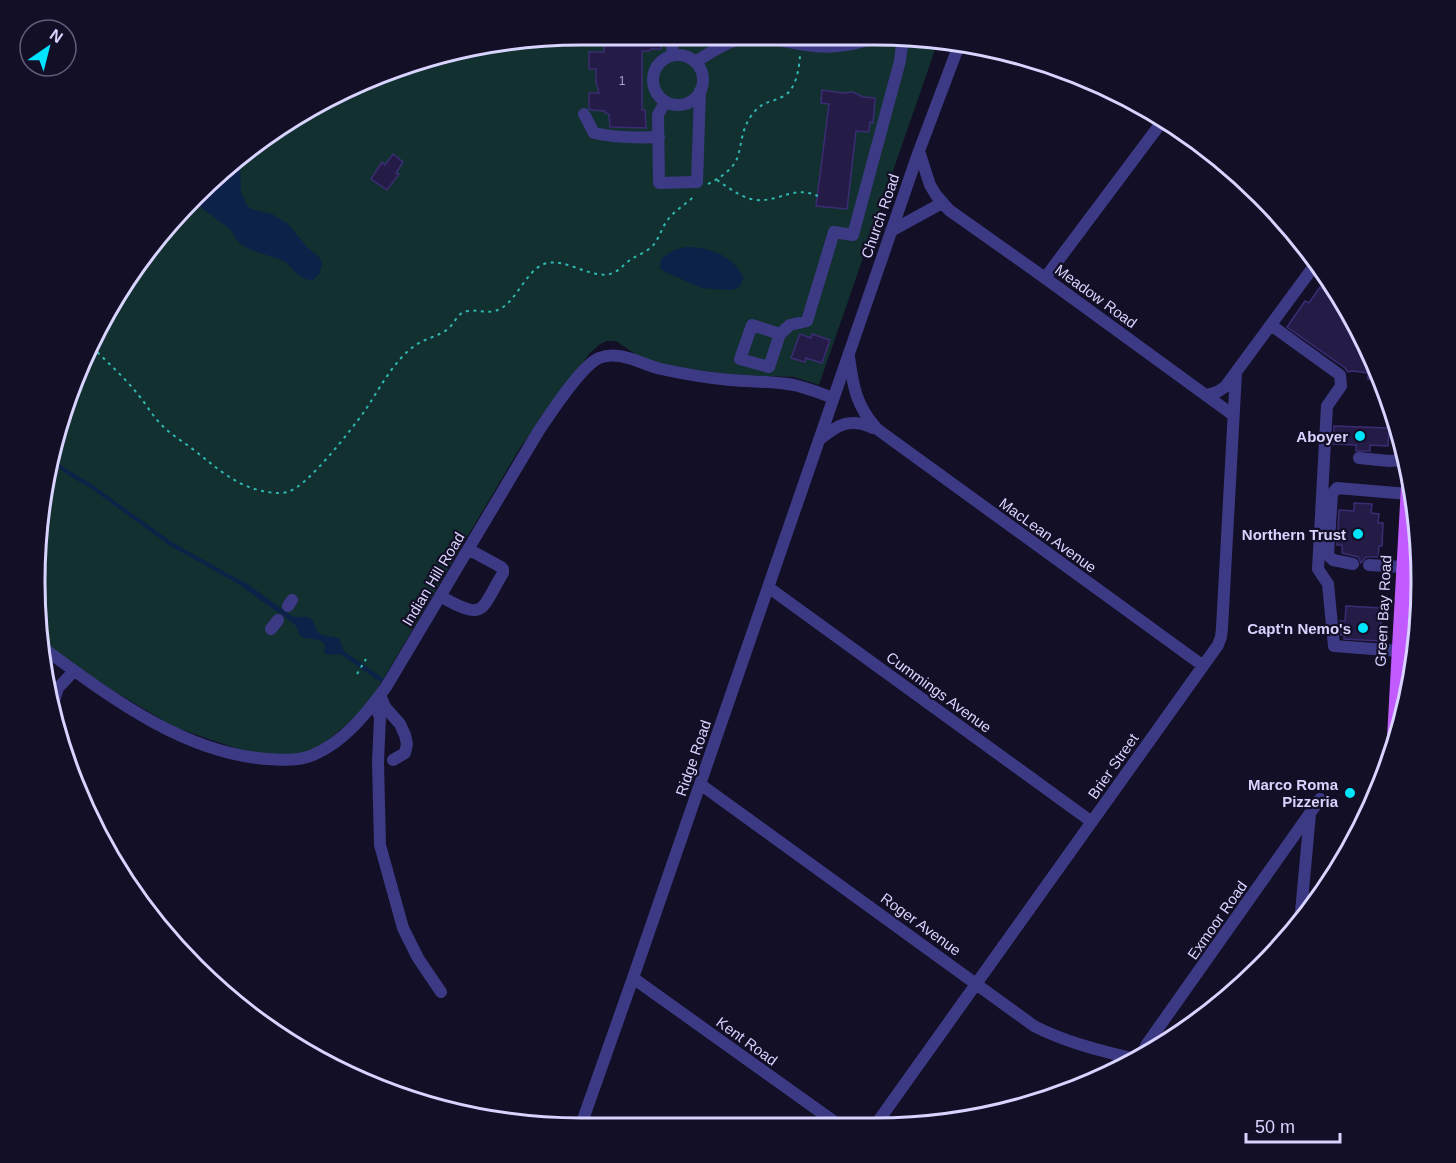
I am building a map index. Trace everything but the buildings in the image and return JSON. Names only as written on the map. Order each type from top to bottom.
[{"type":"main road","name":"Green Bay Road","points":[[1396,707],[1407,517]]},
{"type":"street","points":[[672,45],[673,55]]},
{"type":"street","points":[[695,62],[725,45]]},
{"type":"street","points":[[807,45],[824,47],[845,45]]},
{"type":"street","points":[[769,367],[780,334],[790,325],[807,321],[834,232],[853,235],[900,61],[902,46]]},
{"type":"street","name":"Church Road","points":[[833,398],[918,151],[956,52]]},
{"type":"street","points":[[673,55],[689,57],[695,62],[703,76],[703,84],[696,98],[681,105],[665,102],[656,92],[653,79],[657,66],[661,61],[673,55]]},
{"type":"street","points":[[665,102],[658,115],[659,183],[697,182],[700,91]]},
{"type":"street","points":[[584,114],[594,133],[631,139],[659,137]]},
{"type":"street","points":[[1046,278],[1159,126]]},
{"type":"street","name":"Meadow Road","points":[[918,151],[930,185],[949,210],[1233,415]]},
{"type":"street","points":[[891,231],[942,203]]},
{"type":"street","points":[[1207,395],[1226,387],[1311,270]]},
{"type":"street","points":[[780,334],[752,325],[740,360],[769,367],[780,383]]},
{"type":"street","points":[[1271,325],[1340,375],[1341,386],[1327,406],[1317,569],[1328,584],[1334,646],[1399,651]]},
{"type":"street","name":"Indian Hill Road","points":[[50,653],[147,719],[173,733],[217,749],[256,758],[295,759],[311,756],[346,733],[377,700],[543,424],[588,365],[608,356],[619,356],[661,369],[706,377],[795,385],[833,398]]},
{"type":"street","name":"MacLean Avenue","points":[[848,356],[860,406],[877,429]]},
{"type":"street","points":[[750,381],[754,364]]},
{"type":"street","name":"Brier Street","points":[[881,1118],[1218,645],[1221,637],[1236,373]]},
{"type":"street","name":"Ridge Road","points":[[584,1118],[833,398]]},
{"type":"street","name":"MacLean Avenue","points":[[819,440],[830,431],[847,423],[857,422],[877,429],[1202,665]]},
{"type":"street","points":[[1359,459],[1397,460]]},
{"type":"street","points":[[1353,564],[1333,560],[1328,555],[1332,494],[1337,488],[1403,494]]},
{"type":"street","points":[[440,596],[472,610],[483,607],[487,601],[503,569],[468,549]]},
{"type":"street","points":[[1368,565],[1404,567]]},
{"type":"street","name":"Cummings Avenue","points":[[768,587],[1092,822]]},
{"type":"street","points":[[55,688],[74,671]]},
{"type":"street","points":[[377,700],[400,724],[407,744],[405,753],[393,760]]},
{"type":"street","points":[[377,700],[380,717],[378,762],[380,845],[403,928],[418,958],[441,993]]},
{"type":"street","name":"Roger Avenue","points":[[700,784],[1034,1026],[1054,1036],[1125,1056]]},
{"type":"street","name":"Exmoor Road","points":[[1147,1043],[1320,800]]},
{"type":"street","points":[[1302,906],[1310,814]]},
{"type":"street","name":"Kent Road","points":[[633,978],[829,1118]]},
{"type":"path","points":[[97,352],[126,380],[160,423],[218,469],[254,490],[279,493],[291,491],[325,460],[403,356],[415,345],[448,329],[458,315],[466,310],[485,312],[501,308],[543,265],[561,263],[600,274],[613,273],[648,249],[655,242],[669,217],[734,164],[738,157],[741,135],[750,117],[759,107],[783,97],[795,82],[800,58],[799,45]]},
{"type":"path","points":[[717,180],[737,193],[758,200],[801,191],[818,196]]},
{"type":"path","points":[[357,674],[366,659]]},
{"type":"green space","points":[[582,45],[874,45],[935,49],[819,385],[794,377],[735,375],[674,367],[649,361],[616,341],[600,344],[590,353],[520,448],[375,693],[356,716],[317,748],[299,754],[275,755],[241,750],[174,727],[89,676],[49,647],[46,617],[46,546],[50,511],[55,477],[73,409],[100,344],[135,283],[156,255],[202,202],[228,178],[283,135],[344,100],[409,73],[477,55],[511,50]]},
{"type":"water","points":[[240,168],[241,192],[247,205],[251,209],[272,214],[288,224],[321,260],[322,266],[319,274],[313,280],[303,278],[282,260],[246,247],[237,240],[230,229],[199,205]]},
{"type":"water","points":[[687,247],[712,251],[734,264],[744,278],[739,287],[733,290],[702,288],[660,268],[660,261],[666,255]]},
{"type":"water","points":[[243,581],[292,616],[310,618],[321,634],[339,638],[344,651],[378,675],[376,679],[342,655],[324,653],[325,645],[319,640],[300,636],[293,623],[242,587]]},
{"type":"waterway","points":[[58,465],[171,544],[246,586]]},
{"type":"waterway","points":[[373,674],[382,680]]},
{"type":"place","name":"Aboyer","points":[[1360,436]]},
{"type":"place","name":"Northern Trust","points":[[1358,534]]},
{"type":"place","name":"Capt'n Nemo's","points":[[1363,628]]},
{"type":"place","name":"Marco Roma Pizzeria","points":[[1350,793]]}]
